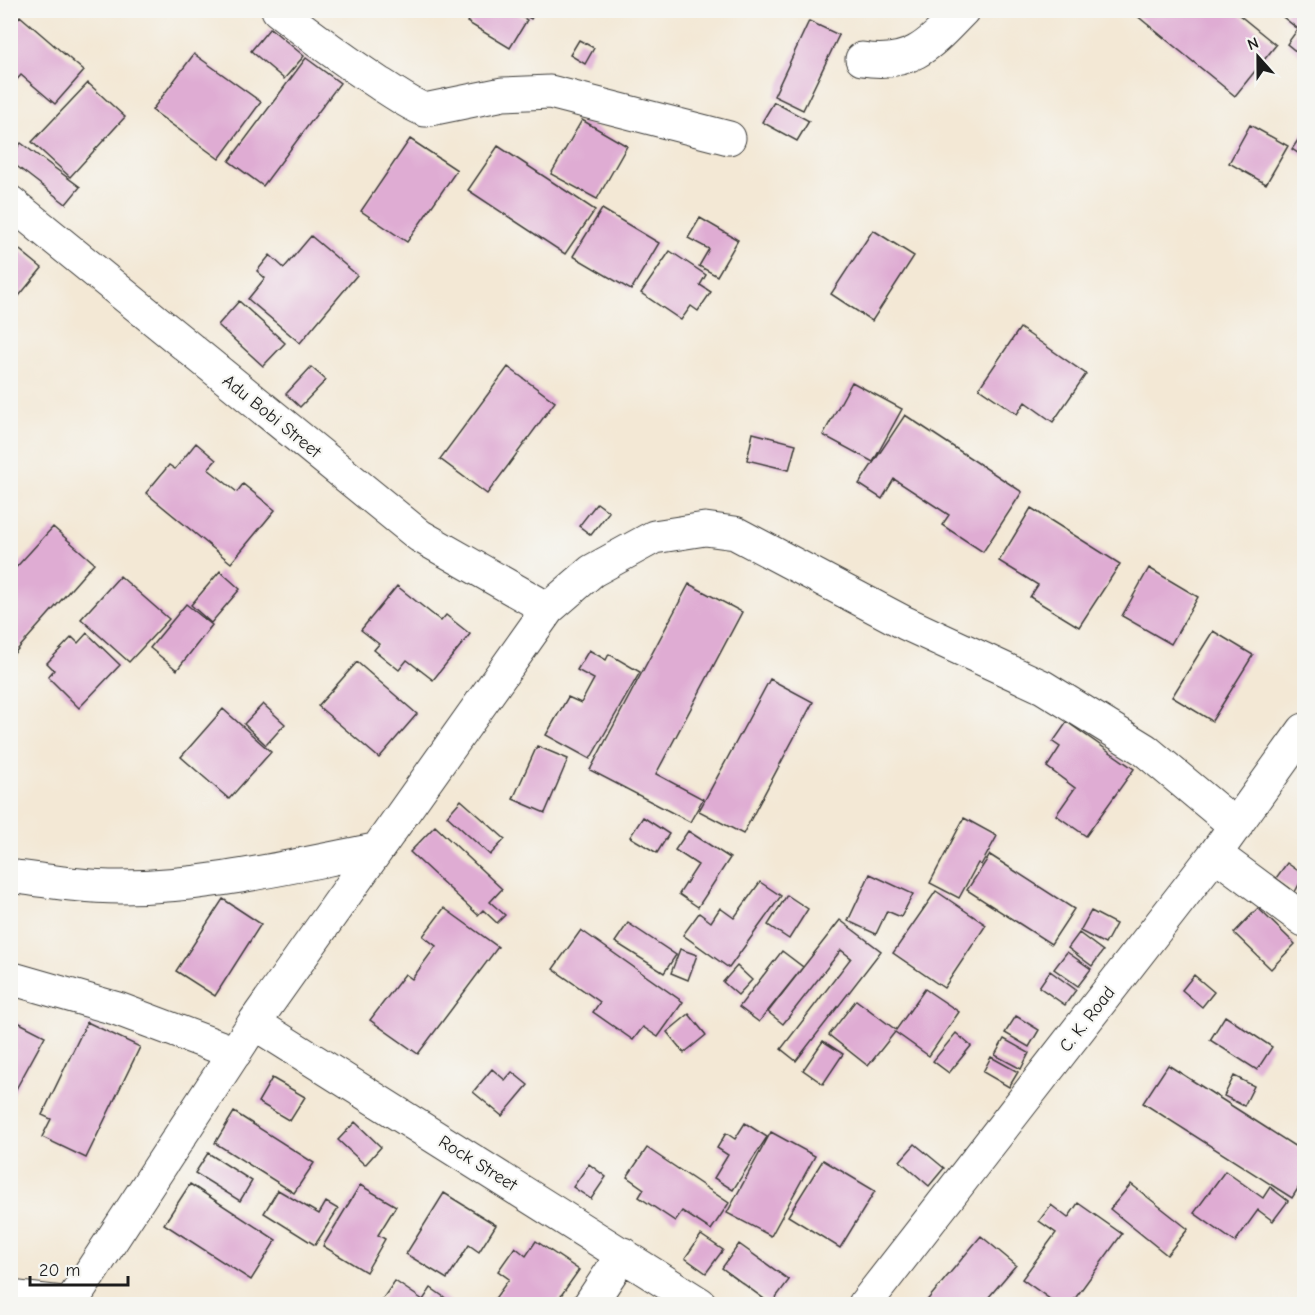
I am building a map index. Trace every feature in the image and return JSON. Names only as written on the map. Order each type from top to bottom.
[{"type":"street","points":[[278,10],[321,44],[415,106],[425,110],[503,94],[550,92],[729,138]]},
{"type":"street","points":[[862,59],[883,63],[919,52],[938,37],[963,10]]},
{"type":"street","name":"Adu Bobi Street","points":[[10,202],[420,536],[548,609]]},
{"type":"street","points":[[10,1297],[71,1304],[254,1023],[548,609],[592,571],[654,537],[705,529],[735,533],[905,623],[1043,687],[1146,750],[1236,826]]},
{"type":"street","name":"C. K. Road","points":[[865,1305],[1215,854],[1305,730]]},
{"type":"street","points":[[10,876],[119,887],[166,885],[219,880],[375,850]]},
{"type":"street","points":[[1215,854],[1305,920]]},
{"type":"street","points":[[10,978],[118,1009],[235,1053]]},
{"type":"street","name":"Rock Street","points":[[254,1023],[623,1254],[700,1305]]},
{"type":"street","points":[[590,1305],[623,1254]]},
{"type":"building","points":[[475,10],[511,10],[527,20],[510,48],[467,22]]},
{"type":"building","points":[[516,10],[536,10],[531,19]]},
{"type":"building","points":[[1130,10],[1233,10],[1276,45],[1235,96]]},
{"type":"building","points":[[1288,10],[1304,10],[1304,58],[1287,44],[1298,29],[1283,17]]},
{"type":"building","points":[[20,16],[84,71],[55,104],[21,75],[10,87],[10,27]]},
{"type":"building","points":[[809,21],[839,35],[803,110],[774,96]]},
{"type":"building","points":[[270,28],[304,56],[284,79],[251,51]]},
{"type":"building","points":[[579,40],[594,48],[585,64],[570,55]]},
{"type":"building","points":[[194,54],[261,102],[219,159],[152,110]]},
{"type":"building","points":[[306,58],[340,83],[263,186],[229,161]]},
{"type":"building","points":[[88,83],[125,117],[70,177],[32,142]]},
{"type":"building","points":[[774,102],[809,121],[797,141],[762,122]]},
{"type":"building","points":[[582,120],[627,146],[597,199],[551,174]]},
{"type":"building","points":[[1250,125],[1288,146],[1266,184],[1229,163]]},
{"type":"building","points":[[1304,131],[1304,157],[1292,149]]},
{"type":"building","points":[[410,139],[457,170],[407,242],[361,211]]},
{"type":"building","points":[[21,143],[80,187],[66,204],[10,161],[10,156]]},
{"type":"building","points":[[498,146],[595,210],[565,254],[468,190]]},
{"type":"building","points":[[602,209],[659,243],[631,290],[573,256]]},
{"type":"building","points":[[700,218],[738,240],[717,276],[699,266],[709,249],[688,238]]},
{"type":"building","points":[[873,230],[914,256],[872,321],[831,294]]},
{"type":"building","points":[[311,236],[357,275],[300,343],[248,299],[265,278],[257,271],[270,255],[284,268]]},
{"type":"building","points":[[10,242],[42,268],[10,307]]},
{"type":"building","points":[[670,251],[706,275],[700,285],[711,292],[698,311],[691,306],[681,320],[641,293]]},
{"type":"building","points":[[239,301],[285,343],[263,366],[218,325]]},
{"type":"building","points":[[1020,328],[1086,374],[1053,422],[1025,402],[1017,414],[979,388]]},
{"type":"building","points":[[311,367],[326,380],[300,407],[286,394]]},
{"type":"building","points":[[508,367],[555,402],[487,494],[440,459]]},
{"type":"building","points":[[852,382],[902,409],[873,462],[823,435]]},
{"type":"building","points":[[905,415],[1022,492],[983,552],[942,525],[949,515],[894,479],[882,499],[859,484]]},
{"type":"building","points":[[753,433],[796,444],[789,470],[747,460]]},
{"type":"building","points":[[196,443],[216,460],[208,469],[237,492],[243,484],[275,510],[231,563],[146,493],[169,465],[175,469]]},
{"type":"building","points":[[597,503],[609,512],[591,535],[579,526]]},
{"type":"building","points":[[1031,508],[1120,564],[1079,627],[1030,597],[1038,585],[999,561]]},
{"type":"building","points":[[53,527],[94,563],[10,658],[10,574]]},
{"type":"building","points":[[1149,568],[1198,597],[1171,644],[1122,616]]},
{"type":"building","points":[[220,571],[240,589],[211,623],[191,605]]},
{"type":"building","points":[[120,576],[169,619],[129,662],[81,619]]},
{"type":"building","points":[[689,584],[742,612],[656,774],[703,799],[690,822],[590,770]]},
{"type":"building","points":[[397,586],[441,621],[446,615],[470,634],[433,680],[407,660],[399,670],[374,650],[379,644],[361,630]]},
{"type":"building","points":[[186,604],[212,625],[177,670],[150,648]]},
{"type":"building","points":[[1213,631],[1253,655],[1212,721],[1172,697]]},
{"type":"building","points":[[87,633],[120,665],[79,708],[48,677],[54,670],[47,663],[72,637],[78,643]]},
{"type":"building","points":[[589,650],[606,660],[609,654],[640,672],[590,759],[546,735],[568,697],[581,703],[594,679],[577,670]]},
{"type":"building","points":[[357,662],[417,714],[379,758],[318,706]]},
{"type":"building","points":[[770,679],[813,702],[743,834],[699,811]]},
{"type":"building","points":[[263,704],[285,724],[266,745],[244,724]]},
{"type":"building","points":[[223,709],[271,752],[229,799],[181,757]]},
{"type":"building","points":[[1067,722],[1134,769],[1086,836],[1056,815],[1075,788],[1047,767],[1060,747],[1053,742]]},
{"type":"building","points":[[537,746],[568,759],[545,813],[513,799]]},
{"type":"building","points":[[461,800],[505,839],[490,855],[447,816]]},
{"type":"building","points":[[643,817],[669,834],[657,853],[630,837]]},
{"type":"building","points":[[964,818],[997,836],[981,865],[978,863],[959,898],[930,883]]},
{"type":"building","points":[[435,826],[502,889],[490,902],[505,915],[497,923],[483,910],[478,915],[410,852]]},
{"type":"building","points":[[688,831],[730,858],[698,907],[679,894],[698,865],[675,850]]},
{"type":"building","points":[[990,855],[1074,909],[1051,944],[967,890]]},
{"type":"building","points":[[1287,863],[1304,875],[1295,892],[1276,878]]},
{"type":"building","points":[[870,874],[913,894],[901,917],[887,911],[876,934],[848,921]]},
{"type":"building","points":[[760,882],[781,896],[729,968],[683,935],[699,913],[711,922],[720,908],[734,918]]},
{"type":"building","points":[[936,891],[986,925],[944,988],[893,953]]},
{"type":"building","points":[[787,895],[808,909],[789,939],[768,925]]},
{"type":"building","points":[[223,899],[261,924],[215,996],[176,971]]},
{"type":"building","points":[[444,908],[498,947],[418,1054],[370,1020],[405,974],[412,979],[436,946],[423,936]]},
{"type":"building","points":[[1258,908],[1295,944],[1271,969],[1234,933]]},
{"type":"building","points":[[1091,911],[1116,924],[1105,944],[1080,931]]},
{"type":"building","points":[[840,920],[881,951],[796,1061],[781,1049],[851,958],[841,950],[783,1024],[768,1012]]},
{"type":"building","points":[[628,923],[676,955],[664,973],[615,942]]},
{"type":"building","points":[[581,930],[683,1002],[658,1037],[643,1027],[633,1040],[593,1012],[600,1002],[553,969]]},
{"type":"building","points":[[1079,933],[1103,951],[1092,966],[1068,948]]},
{"type":"building","points":[[680,949],[697,955],[688,980],[671,973]]},
{"type":"building","points":[[782,951],[803,967],[759,1022],[739,1007]]},
{"type":"building","points":[[1067,952],[1091,969],[1078,986],[1054,969]]},
{"type":"building","points":[[737,966],[752,980],[738,995],[723,982]]},
{"type":"building","points":[[1050,971],[1076,990],[1065,1005],[1039,987]]},
{"type":"building","points":[[1194,975],[1214,992],[1202,1007],[1182,990]]},
{"type":"building","points":[[925,989],[959,1012],[929,1056],[895,1032],[868,1066],[829,1035],[856,1000],[896,1030]]},
{"type":"building","points":[[689,1014],[706,1035],[684,1053],[667,1032]]},
{"type":"building","points":[[1016,1016],[1039,1030],[1029,1047],[1005,1033]]},
{"type":"building","points":[[1225,1016],[1272,1047],[1257,1070],[1210,1040]]},
{"type":"building","points":[[10,1018],[45,1036],[10,1100]]},
{"type":"building","points":[[87,1022],[140,1047],[86,1158],[42,1137],[51,1119],[42,1115]]},
{"type":"building","points":[[956,1033],[971,1046],[949,1073],[933,1061]]},
{"type":"building","points":[[1004,1039],[1029,1053],[1021,1069],[995,1055]]},
{"type":"building","points":[[823,1041],[843,1054],[823,1084],[803,1070]]},
{"type":"building","points":[[991,1057],[1018,1072],[1009,1087],[983,1072]]},
{"type":"building","points":[[1168,1065],[1304,1152],[1304,1179],[1292,1198],[1143,1103]]},
{"type":"building","points":[[492,1069],[505,1080],[512,1072],[528,1085],[502,1116],[473,1092]]},
{"type":"building","points":[[1234,1076],[1254,1086],[1244,1106],[1224,1096]]},
{"type":"building","points":[[272,1078],[305,1097],[290,1121],[258,1102]]},
{"type":"building","points":[[234,1112],[314,1163],[294,1193],[215,1143]]},
{"type":"building","points":[[355,1122],[381,1147],[365,1165],[338,1140]]},
{"type":"building","points":[[745,1123],[767,1137],[733,1190],[714,1178],[728,1155],[717,1148],[726,1133],[735,1139]]},
{"type":"building","points":[[771,1132],[815,1156],[771,1236],[727,1213]]},
{"type":"building","points":[[915,1144],[944,1168],[929,1186],[900,1161]]},
{"type":"building","points":[[647,1148],[729,1203],[711,1230],[682,1211],[675,1221],[639,1197],[644,1189],[627,1177]]},
{"type":"building","points":[[208,1153],[252,1181],[240,1201],[195,1173]]},
{"type":"building","points":[[823,1160],[875,1191],[840,1248],[788,1216]]},
{"type":"building","points":[[589,1164],[606,1177],[591,1199],[573,1187]]},
{"type":"building","points":[[1225,1171],[1263,1198],[1270,1187],[1288,1201],[1273,1221],[1258,1210],[1235,1242],[1194,1213]]},
{"type":"building","points":[[190,1184],[276,1240],[251,1280],[164,1224]]},
{"type":"building","points":[[1131,1184],[1188,1229],[1167,1255],[1110,1209]]},
{"type":"building","points":[[360,1185],[396,1206],[378,1235],[385,1239],[366,1272],[323,1246]]},
{"type":"building","points":[[278,1190],[319,1214],[326,1202],[338,1209],[315,1245],[264,1213]]},
{"type":"building","points":[[444,1193],[496,1225],[479,1252],[469,1245],[447,1279],[406,1254]]},
{"type":"building","points":[[1078,1203],[1122,1234],[1071,1304],[1057,1304],[1022,1279],[1056,1233],[1039,1221],[1051,1205],[1068,1218]]},
{"type":"building","points":[[701,1235],[723,1250],[706,1273],[685,1258]]},
{"type":"building","points":[[981,1236],[1016,1265],[983,1304],[924,1304]]},
{"type":"building","points":[[536,1241],[579,1270],[555,1304],[491,1304],[509,1279],[498,1271],[515,1247],[526,1256]]},
{"type":"building","points":[[739,1244],[789,1280],[771,1304],[722,1268]]},
{"type":"building","points":[[395,1281],[423,1300],[431,1288],[454,1304],[379,1304]]}]
